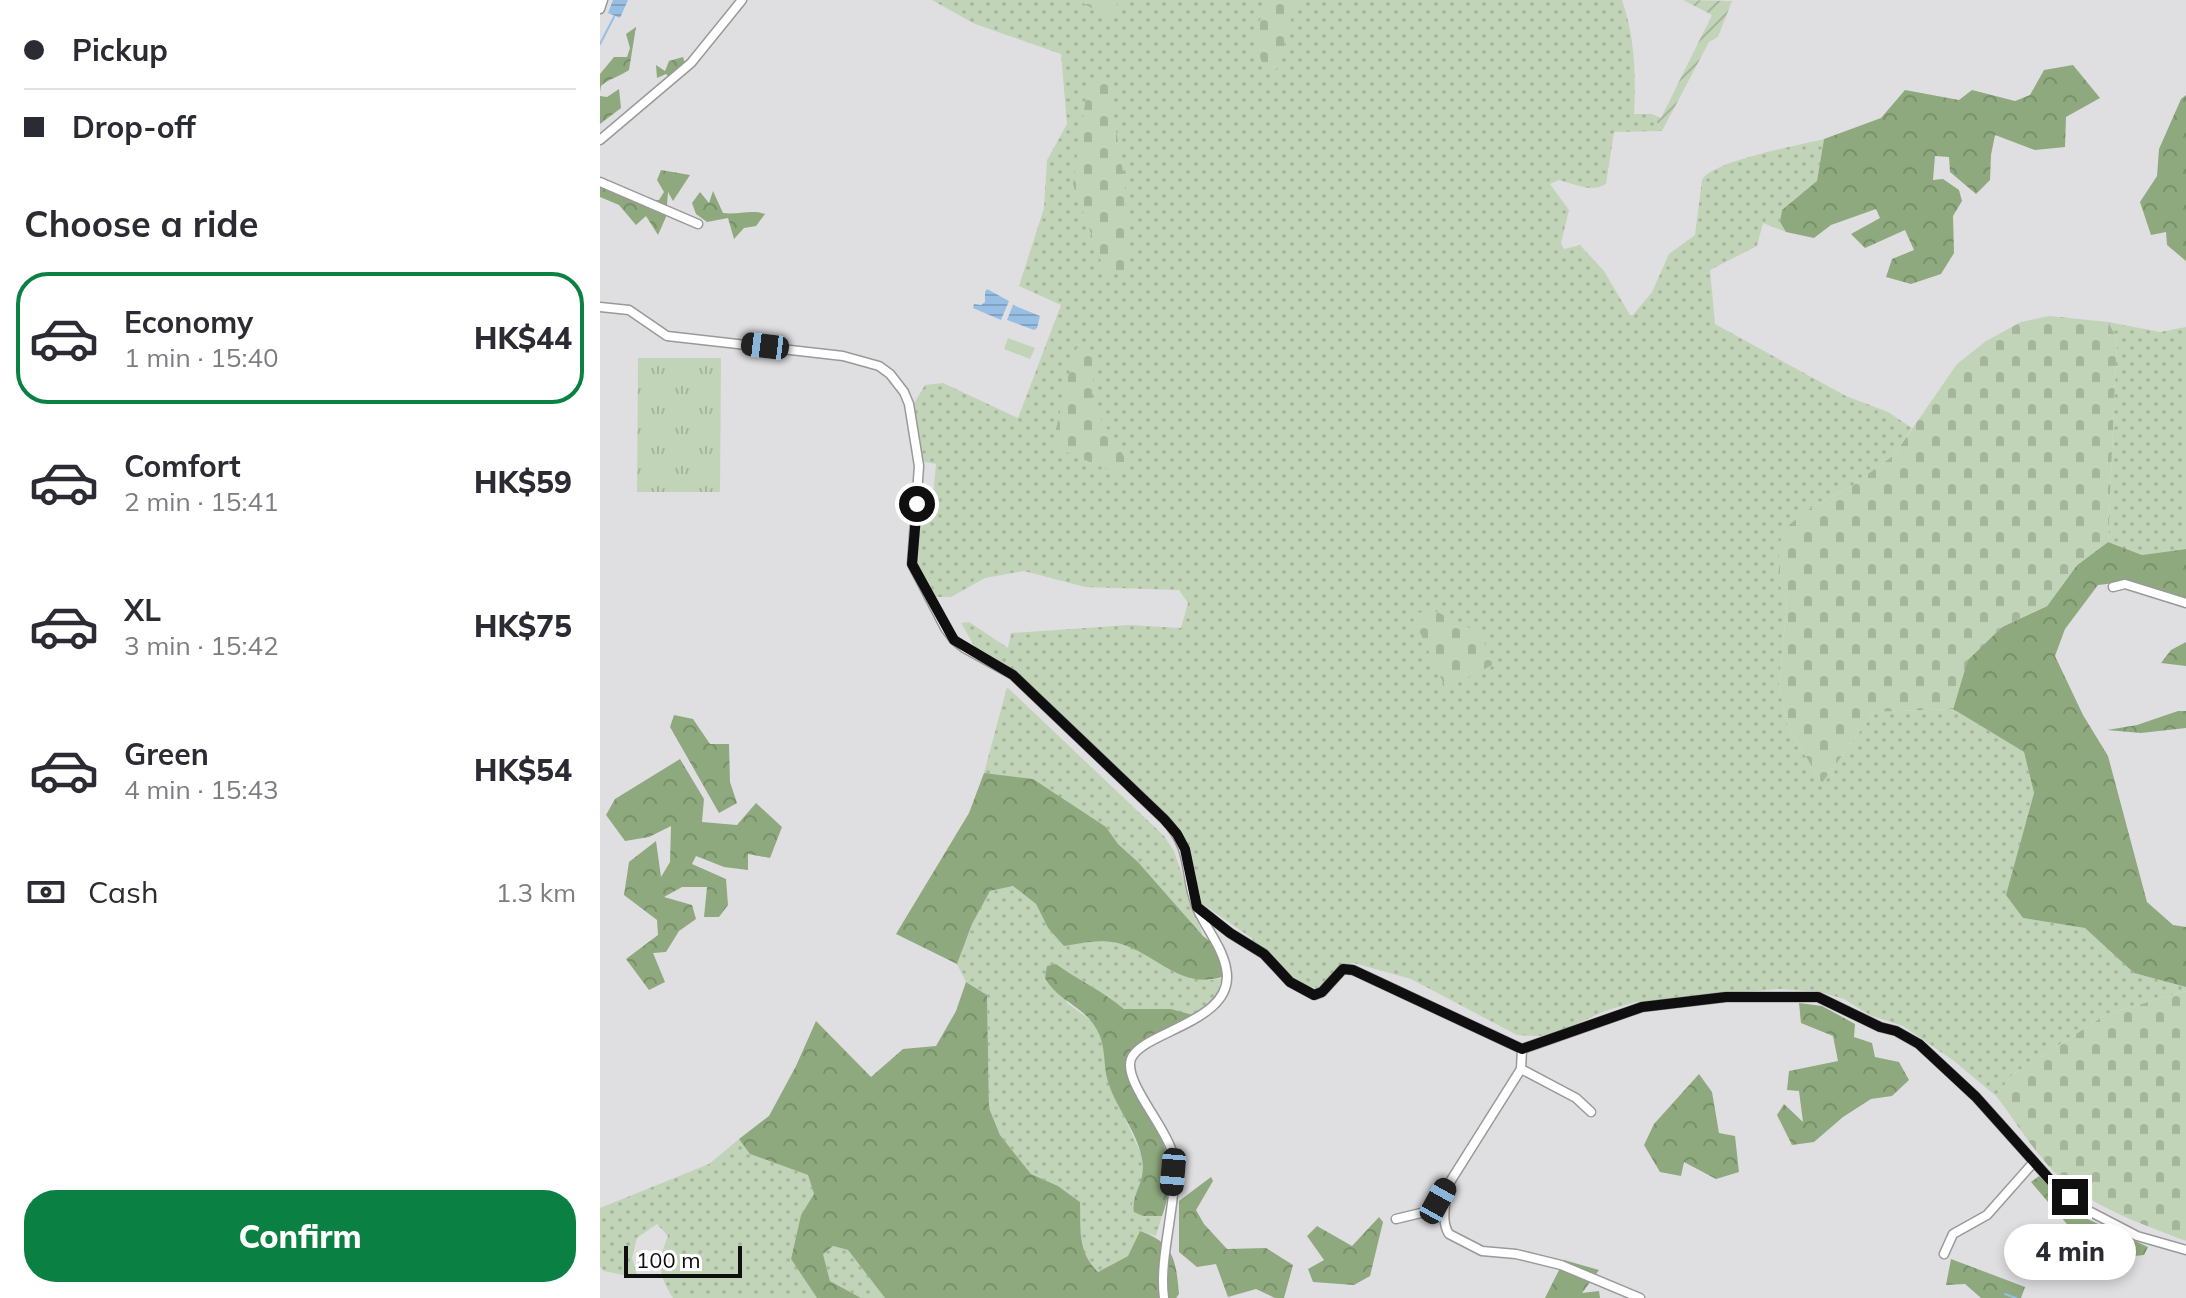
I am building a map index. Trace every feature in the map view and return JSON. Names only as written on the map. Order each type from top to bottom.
[{"type":"street","points":[[600,9],[603,0]]},
{"type":"street","points":[[600,140],[691,63],[742,0]]},
{"type":"street","points":[[600,182],[698,224]]},
{"type":"street","points":[[600,307],[629,310],[667,336],[843,356],[879,366],[890,374],[909,404],[919,466],[912,564],[945,628],[964,648],[1013,675],[1168,823],[1185,849],[1197,907],[1224,960],[1227,973],[1226,985],[1216,1002],[1199,1017],[1137,1051],[1130,1066],[1134,1080],[1164,1132],[1172,1154],[1164,1298]]},
{"type":"street","points":[[2113,587],[2125,584],[2186,603]]},
{"type":"street","points":[[1197,907],[1264,954],[1290,982],[1314,995],[1322,992],[1343,969],[1353,970],[1522,1049],[1642,1007],[1726,997],[1818,997],[1919,1044],[1976,1097],[2053,1183],[2087,1210],[2137,1236],[2186,1250]]},
{"type":"street","points":[[1396,1219],[1425,1212],[1438,1201],[1521,1069],[1522,1049]]},
{"type":"street","points":[[1521,1069],[1576,1098],[1591,1112]]},
{"type":"street","points":[[1944,1254],[1953,1234],[1987,1215],[2034,1162]]},
{"type":"street","points":[[1446,1186],[1447,1204],[1443,1218],[1449,1234],[1482,1251],[1516,1254],[1561,1265],[1640,1298]]},
{"type":"green space","points":[[932,0],[1622,0],[1634,56],[1634,114],[1652,114],[1662,131],[1614,132],[1606,184],[1600,187],[1589,188],[1559,180],[1550,184],[1569,210],[1561,243],[1564,249],[1580,245],[1604,271],[1630,315],[1652,292],[1669,254],[1695,235],[1702,180],[1709,173],[1738,160],[1824,139],[1817,182],[1782,210],[1780,222],[1786,232],[1763,223],[1757,246],[1710,270],[1715,324],[1846,396],[1888,412],[1912,428],[1894,455],[1790,524],[1779,582],[1787,604],[1779,684],[1788,727],[1822,783],[1874,712],[1953,709],[2024,752],[2034,793],[2007,895],[2023,918],[2085,928],[2134,973],[2186,987],[2186,991],[2107,1014],[2012,1075],[1996,1096],[1954,1061],[1903,1026],[1869,1015],[1844,999],[1820,992],[1779,989],[1636,1002],[1605,1011],[1553,1035],[1517,1035],[1411,979],[1354,963],[1340,966],[1321,988],[1307,987],[1249,949],[1253,939],[1201,903],[1190,858],[1166,817],[1017,672],[975,647],[961,623],[969,622],[1008,648],[1011,633],[1129,625],[1181,628],[1188,603],[1179,590],[1085,587],[1024,571],[985,578],[951,597],[930,597],[918,567],[920,517],[931,519],[936,464],[920,461],[913,405],[925,385],[943,383],[1018,418],[1061,305],[1019,286],[1044,208],[1047,160],[1067,124],[1061,54],[975,24]]},
{"type":"green space","points":[[1078,0],[1119,0],[1110,19]]},
{"type":"green space","points":[[1272,0],[1296,0],[1278,68],[1266,74],[1252,34]]},
{"type":"green space","points":[[1683,0],[1732,1],[1718,37],[1709,42],[1662,131],[1652,114],[1661,118],[1712,15]]},
{"type":"green space","points":[[636,27],[629,70],[604,83],[600,92],[600,74],[614,57],[627,57],[630,48],[626,34]]},
{"type":"green space","points":[[683,57],[685,64],[670,78],[666,74],[657,78],[656,65],[665,71],[669,61]]},
{"type":"green space","points":[[2073,65],[2100,98],[2066,117],[2065,147],[2035,150],[1995,135],[1990,180],[1976,194],[1950,172],[1949,157],[1935,156],[1933,180],[1943,179],[1959,190],[1962,201],[1953,216],[1954,253],[1941,274],[1911,284],[1886,277],[1892,259],[1914,250],[1905,230],[1865,248],[1851,234],[1880,218],[1876,209],[1831,225],[1814,238],[1786,232],[1780,222],[1782,210],[1817,181],[1824,139],[1881,118],[1905,90],[1959,100],[1972,90],[2015,101],[2030,95],[2044,70]]},
{"type":"green space","points":[[1108,81],[1125,184],[1127,271],[1105,272],[1073,184],[1088,84]]},
{"type":"green space","points":[[619,89],[621,108],[600,124],[600,96],[607,97]]},
{"type":"green space","points":[[2186,95],[2186,261],[2167,245],[2166,232],[2151,235],[2140,202],[2157,176],[2159,149],[2181,99]]},
{"type":"green space","points":[[661,170],[690,175],[673,201],[668,192],[666,217],[658,235],[646,216],[636,225],[619,205],[600,197],[600,182],[632,200],[659,200],[664,192],[657,180]]},
{"type":"green space","points":[[713,191],[723,213],[765,214],[756,226],[744,228],[734,239],[728,218],[707,222],[696,214],[692,203],[700,192],[709,203]]},
{"type":"green space","points":[[2049,316],[2108,322],[2117,338],[2108,542],[2077,565],[2047,606],[2002,627],[1968,660],[1953,709],[1874,712],[1822,783],[1788,727],[1779,684],[1787,604],[1779,582],[1779,543],[1790,524],[1812,507],[1850,487],[1894,455],[1957,364],[1986,341],[2021,322]]},
{"type":"green space","points":[[2108,322],[2160,332],[2186,327],[2186,549],[2142,555],[2108,542],[2117,338]]},
{"type":"green space","points":[[1008,338],[1035,348],[1030,359],[1004,349]]},
{"type":"green space","points":[[1075,348],[1096,352],[1091,403],[1130,466],[1116,473],[1052,446]]},
{"type":"green space","points":[[638,358],[721,358],[720,492],[637,492]]},
{"type":"green space","points":[[2108,542],[2142,555],[2186,549],[2186,601],[2124,582],[2098,585],[2065,629],[2055,656],[2083,715],[2108,756],[2147,902],[2173,925],[2186,927],[2186,987],[2134,973],[2085,928],[2023,918],[2006,895],[2034,793],[2024,752],[1953,709],[1967,660],[2002,627],[2047,606],[2077,565]]},
{"type":"green space","points":[[1431,609],[1480,633],[1494,664],[1446,689],[1412,615]]},
{"type":"green space","points":[[2186,642],[2186,666],[2161,663],[2171,650]]},
{"type":"green space","points":[[1007,687],[1164,836],[1174,851],[1203,936],[1106,827],[984,773]]},
{"type":"green space","points":[[2186,711],[2186,728],[2141,733],[2107,730],[2137,725]]},
{"type":"green space","points":[[674,715],[693,719],[710,744],[729,744],[730,782],[737,803],[719,813],[670,727]]},
{"type":"green space","points":[[680,759],[704,799],[702,822],[737,825],[756,803],[782,827],[770,858],[748,854],[748,870],[724,867],[696,856],[692,864],[726,879],[728,905],[719,917],[704,917],[707,887],[682,887],[664,897],[692,905],[696,919],[679,931],[666,952],[653,953],[665,982],[649,990],[626,959],[658,935],[657,920],[624,895],[629,862],[656,841],[661,877],[670,862],[671,826],[649,837],[625,841],[606,815],[615,799]]},
{"type":"green space","points":[[984,773],[1033,779],[1106,827],[1203,936],[1223,951],[1232,973],[1200,980],[1174,972],[1136,950],[1114,942],[1064,946],[1048,928],[1036,904],[1013,886],[990,891],[972,924],[957,964],[896,934],[969,813]]},
{"type":"green space","points":[[1013,886],[1036,904],[1048,928],[1064,945],[1114,942],[1184,974],[1210,980],[1222,978],[1216,997],[1193,1015],[1171,1009],[1124,1009],[1056,964],[1067,1003],[1092,1021],[1104,1041],[1108,1081],[1142,1156],[1145,1176],[1132,1205],[1143,1216],[1162,1216],[1156,1236],[1140,1231],[1128,1256],[1098,1272],[1083,1248],[1080,1202],[1058,1186],[1031,1174],[1000,1135],[989,1108],[987,995],[966,982],[957,964],[972,924],[990,891]]},
{"type":"green space","points":[[1056,964],[1124,1009],[1171,1009],[1193,1015],[1136,1047],[1129,1074],[1156,1126],[1167,1159],[1168,1196],[1162,1216],[1143,1216],[1134,1212],[1143,1167],[1139,1148],[1110,1088],[1098,1031],[1089,1018],[1056,992],[1045,978],[1047,966]]},
{"type":"green space","points":[[966,982],[987,995],[989,1108],[1000,1135],[1031,1174],[1058,1186],[1080,1202],[1083,1248],[1098,1272],[1128,1256],[1140,1231],[1160,1241],[1172,1255],[1178,1283],[1179,1294],[1176,1298],[885,1298],[848,1250],[833,1246],[823,1254],[830,1281],[861,1298],[817,1298],[791,1259],[801,1215],[814,1194],[808,1175],[750,1154],[739,1139],[769,1116],[816,1021],[871,1077],[903,1049],[936,1046],[956,1011]]},
{"type":"green space","points":[[2186,991],[2186,1241],[2116,1213],[2067,1184],[2046,1163],[1996,1096],[2012,1075],[2107,1014]]},
{"type":"green space","points":[[1799,1003],[1822,1006],[1855,1024],[1854,1037],[1872,1043],[1875,1057],[1899,1062],[1909,1080],[1892,1096],[1871,1099],[1843,1117],[1814,1142],[1792,1145],[1777,1115],[1784,1104],[1803,1122],[1799,1091],[1787,1090],[1789,1071],[1838,1061],[1833,1036],[1801,1023]]},
{"type":"green space","points":[[1699,1074],[1712,1092],[1719,1133],[1735,1136],[1739,1172],[1716,1179],[1684,1162],[1681,1176],[1660,1172],[1644,1145],[1654,1124]]},
{"type":"green space","points":[[739,1139],[751,1154],[808,1175],[814,1194],[801,1215],[791,1259],[817,1298],[673,1298],[664,1282],[661,1268],[668,1236],[657,1224],[637,1238],[632,1258],[638,1278],[604,1271],[600,1267],[600,1208],[709,1164]]},
{"type":"green space","points":[[2039,1176],[2081,1216],[2148,1247],[2144,1255],[2115,1258],[2078,1237],[2031,1182]]},
{"type":"green space","points":[[1211,1177],[1213,1181],[1196,1210],[1204,1224],[1227,1249],[1266,1248],[1293,1265],[1284,1298],[1275,1298],[1256,1289],[1228,1297],[1216,1264],[1197,1267],[1179,1252],[1179,1201]]},
{"type":"green space","points":[[1379,1217],[1383,1222],[1370,1276],[1354,1285],[1313,1282],[1308,1269],[1324,1260],[1307,1236],[1317,1226],[1352,1246]]},
{"type":"green space","points":[[833,1246],[848,1250],[885,1298],[861,1298],[830,1281],[823,1254]]},
{"type":"green space","points":[[1951,1259],[2025,1287],[2021,1298],[1981,1298],[1965,1284],[1946,1285]]},
{"type":"green space","points":[[1564,1260],[1599,1270],[1582,1293],[1599,1291],[1600,1298],[1545,1298]]},
{"type":"water","points":[[613,0],[628,0],[620,18],[608,13]]},
{"type":"water","points":[[987,289],[1009,301],[1001,320],[973,308],[974,304],[985,302]]},
{"type":"water","points":[[1013,305],[1040,316],[1037,328],[1034,330],[1007,320]]},
{"type":"waterway","points":[[600,44],[614,17]]},
{"type":"waterway","points":[[2005,1294],[2016,1298]]},
{"type":"route","points":[[917,504],[912,564],[954,640],[1013,675],[1164,819],[1185,849],[1197,907],[1264,954],[1298,987],[1314,995],[1322,992],[1343,969],[1353,970],[1522,1049],[1642,1007],[1726,997],[1818,997],[1919,1044],[1976,1097],[2053,1183],[2070,1197]]}]
